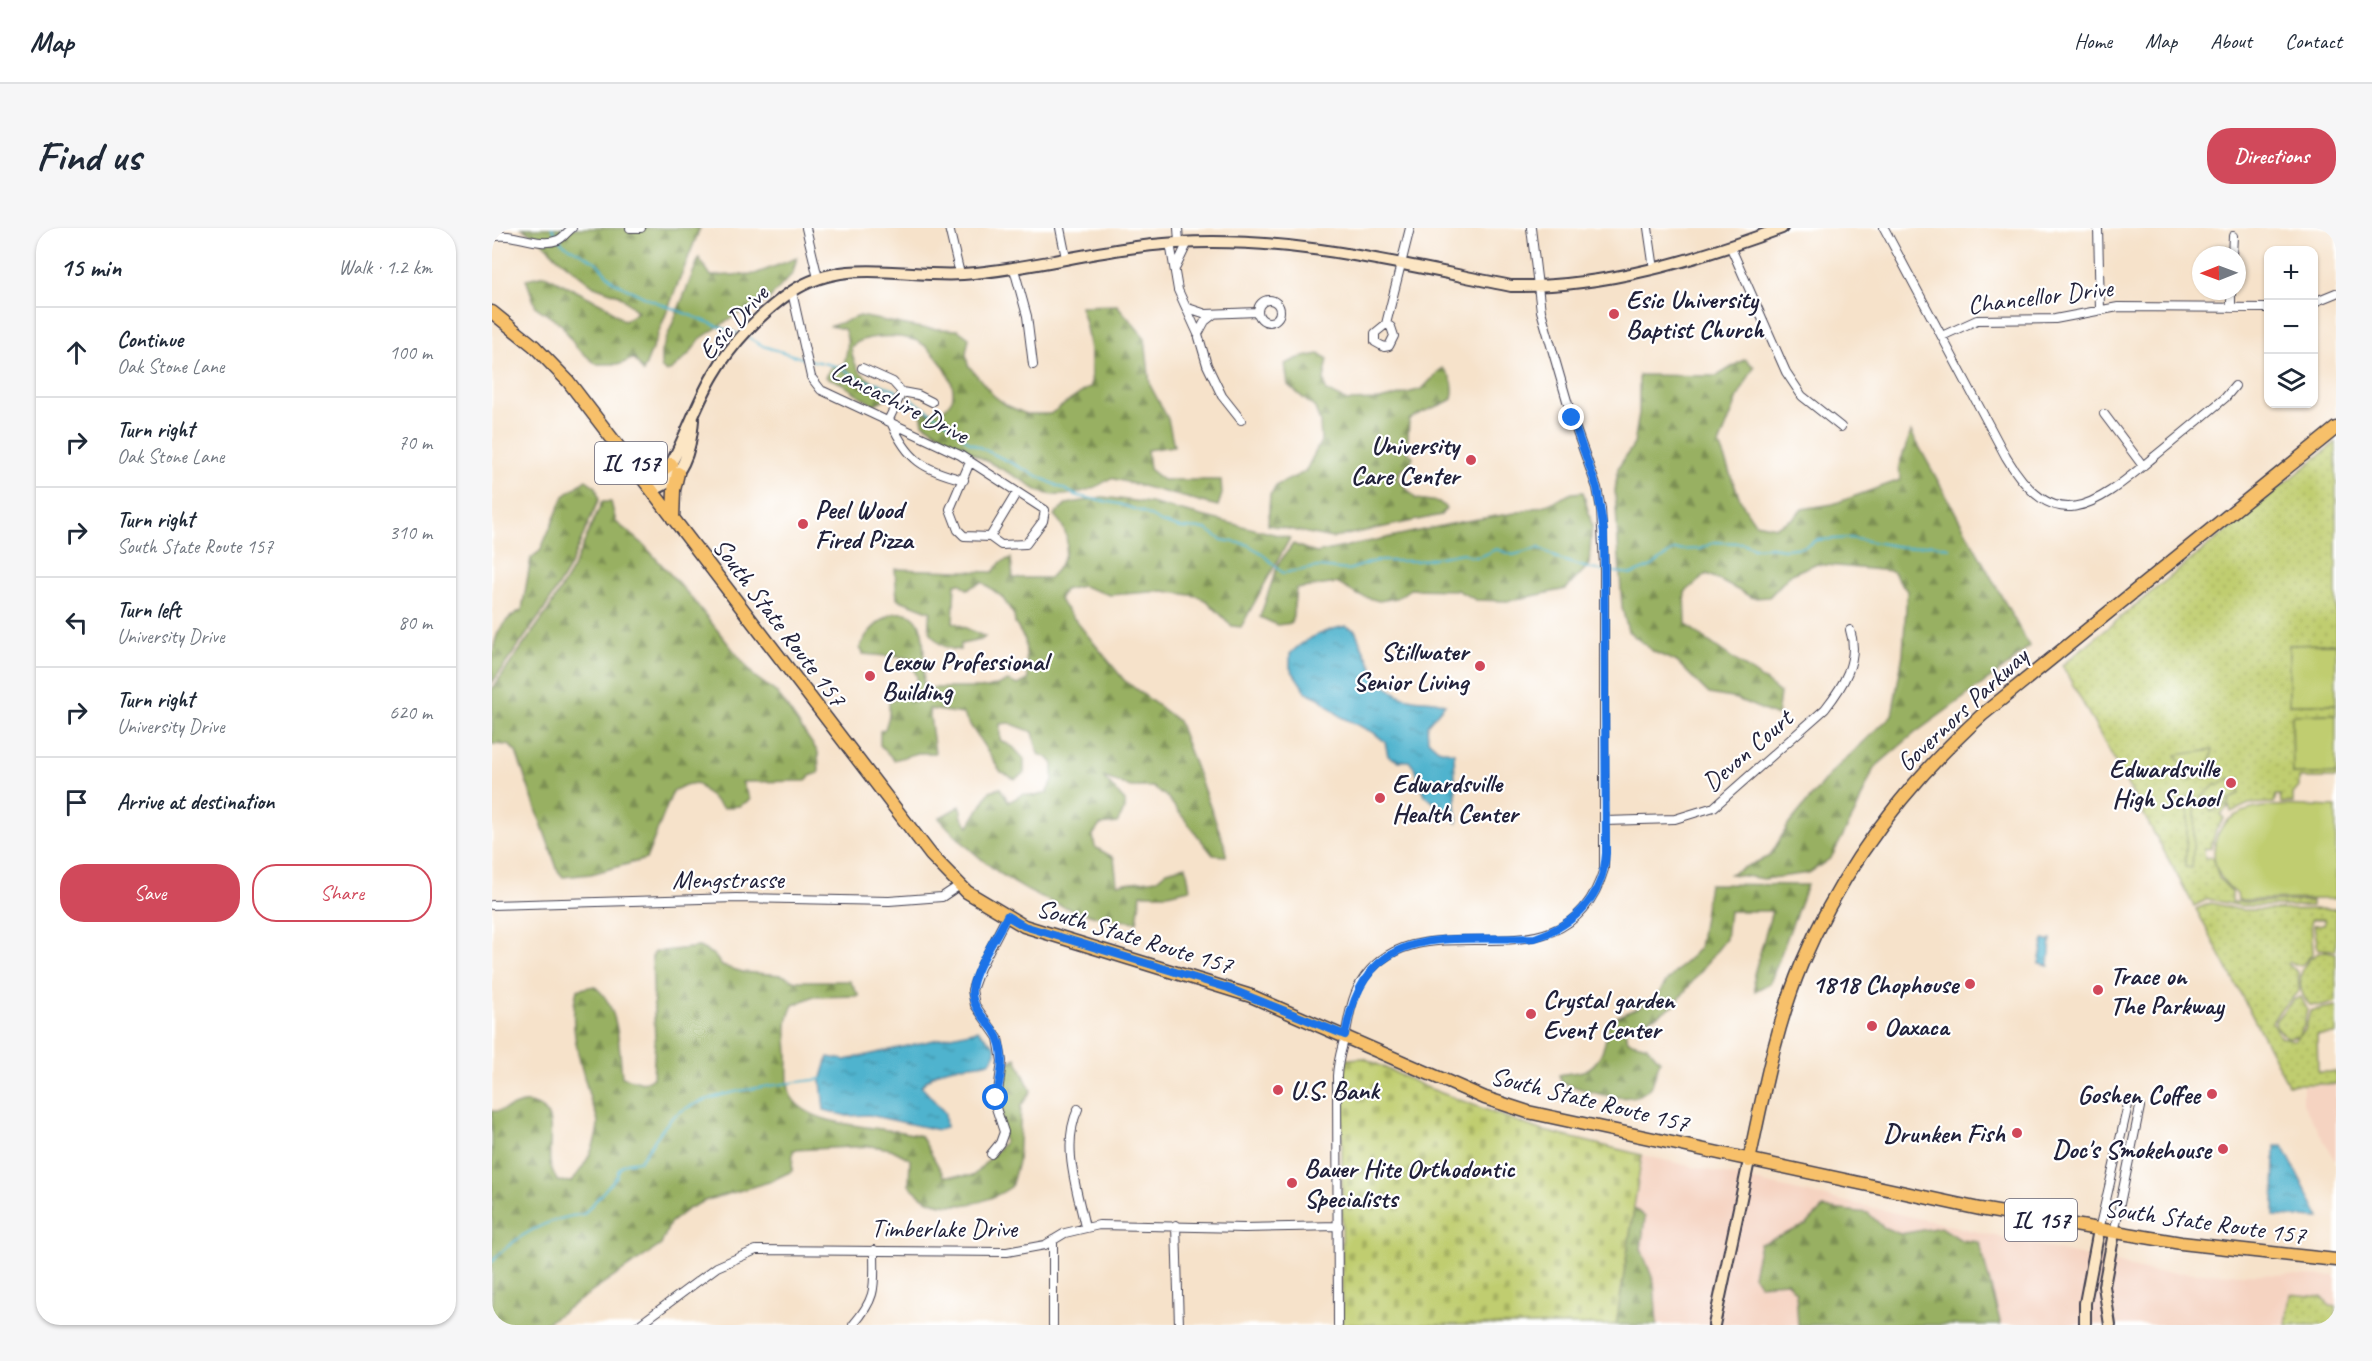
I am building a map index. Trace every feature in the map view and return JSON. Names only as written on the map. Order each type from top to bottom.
[{"type":"main road","name":"South State Route 157","points":[[493,315],[555,366],[914,834],[960,885],[986,905],[1024,926],[1251,996],[1345,1035],[1485,1098],[1527,1112],[1749,1161],[2114,1233],[2336,1260]]},
{"type":"main road","name":"Governors Parkway","points":[[1749,1161],[1773,1054],[1802,964],[1846,875],[1882,820],[1946,747],[1982,715],[2336,429]]},
{"type":"main road","points":[[637,470],[658,472],[675,469],[673,519]]},
{"type":"street","points":[[492,237],[501,235],[540,241],[558,240],[573,228]]},
{"type":"street","points":[[630,228],[641,228]]},
{"type":"street","points":[[806,228],[818,279]]},
{"type":"street","points":[[950,228],[960,274]]},
{"type":"street","points":[[1060,228],[1066,258]]},
{"type":"street","points":[[1178,228],[1176,267],[1178,290],[1188,308],[1213,380],[1241,420]]},
{"type":"street","points":[[1386,324],[1410,228]]},
{"type":"street","points":[[1338,1325],[1336,1076],[1338,1054],[1359,986],[1385,956],[1420,943],[1535,938],[1553,932],[1581,912],[1596,891],[1604,869],[1604,543],[1601,509],[1597,488],[1555,365],[1537,287],[1531,228]]},
{"type":"street","points":[[1648,228],[1654,269]]},
{"type":"street","name":"Esic Drive","points":[[652,490],[675,469],[693,417],[715,372],[730,351],[765,314],[792,292],[818,279],[873,269],[960,274],[1014,269],[1066,258],[1179,243],[1275,243],[1350,253],[1511,286],[1560,286],[1654,269],[1731,248],[1782,228]]},
{"type":"street","name":"Chancellor Drive","points":[[1884,228],[1942,336],[1977,320],[2055,319],[2100,309],[2264,308]]},
{"type":"street","points":[[2098,228],[2100,309]]},
{"type":"street","points":[[2232,246],[2233,236]]},
{"type":"street","points":[[1176,267],[1179,243]]},
{"type":"street","points":[[1731,248],[1786,372],[1802,396],[1841,427]]},
{"type":"street","points":[[1014,269],[1027,316],[1033,365]]},
{"type":"street","name":"Lancashire Drive","points":[[792,292],[811,376],[815,384],[827,394],[970,462],[1044,510],[1043,521],[1026,544],[1001,545],[990,537]]},
{"type":"street","points":[[2318,300],[2336,293]]},
{"type":"street","points":[[2231,300],[2231,308]]},
{"type":"street","points":[[1188,308],[1214,314],[1257,312]]},
{"type":"street","points":[[1198,334],[1205,321],[1214,314]]},
{"type":"street","points":[[1942,336],[2021,482],[2033,493],[2054,504],[2084,505],[2110,494],[2225,398],[2235,386]]},
{"type":"street","points":[[862,368],[893,381],[902,392],[918,395],[932,402]]},
{"type":"street","points":[[902,392],[890,422],[901,446],[928,469],[964,480]]},
{"type":"street","points":[[2104,414],[2143,466]]},
{"type":"street","points":[[970,462],[950,509],[958,530],[964,536],[990,537],[1017,492]]},
{"type":"street","name":"Devon Court","points":[[1605,821],[1690,817],[1726,800],[1825,709],[1837,693],[1847,676],[1852,658],[1850,630]]},
{"type":"street","name":"Mengstrasse","points":[[492,905],[736,898],[889,901],[942,897],[960,885]]},
{"type":"street","points":[[991,1154],[1000,1143],[1004,1132],[996,1108],[1002,1061],[998,1038],[975,1005],[972,990],[980,968],[1007,916]]},
{"type":"street","points":[[2085,1325],[2085,1303],[2099,1230],[2128,1105]]},
{"type":"street","points":[[2110,1325],[2104,1286],[2140,1107]]},
{"type":"street","points":[[1078,1109],[1072,1122],[1069,1145],[1085,1227]]},
{"type":"street","points":[[1714,1325],[1749,1161]]},
{"type":"street","points":[[1176,1225],[1179,1325]]},
{"type":"street","name":"Timberlake Drive","points":[[639,1325],[717,1267],[741,1255],[772,1248],[1007,1252],[1045,1245],[1085,1227],[1339,1226]]},
{"type":"street","points":[[1053,1240],[1053,1325]]},
{"type":"street","points":[[853,1325],[867,1309],[873,1294],[874,1250]]},
{"type":"shaded area","points":[[2336,1085],[2335,1160],[2303,1104],[2303,1086]]},
{"type":"shaded area","points":[[1642,1155],[2154,1272],[2336,1276],[2336,1325],[1616,1325]]},
{"type":"green space","points":[[522,228],[700,228],[643,372],[634,358],[621,364],[596,364],[576,347],[562,325],[536,307],[526,279],[545,275],[606,306],[624,321],[638,312],[619,295],[594,286],[558,258],[539,239]]},
{"type":"green space","points":[[699,258],[711,276],[755,274],[797,258],[793,273],[767,301],[736,315],[700,339],[690,353],[672,370],[666,372],[661,367],[661,352]]},
{"type":"green space","points":[[1117,305],[1145,338],[1150,385],[1168,419],[1174,446],[1147,450],[1149,469],[1163,480],[1221,480],[1222,494],[1218,506],[1111,478],[1091,489],[1068,495],[1045,493],[1035,489],[955,444],[923,423],[921,413],[943,410],[952,399],[953,391],[948,373],[942,364],[928,348],[914,340],[899,337],[872,338],[851,347],[857,367],[870,380],[883,386],[889,397],[873,405],[841,383],[826,377],[830,368],[844,364],[847,346],[844,329],[831,326],[860,316],[921,328],[958,330],[969,338],[966,353],[968,365],[993,395],[1006,405],[1026,414],[1050,414],[1091,386],[1090,346],[1080,306]]},
{"type":"green space","points":[[1319,354],[1328,359],[1324,379],[1326,391],[1347,401],[1380,400],[1422,389],[1442,368],[1449,374],[1453,386],[1452,399],[1409,420],[1407,452],[1413,456],[1410,465],[1401,469],[1398,479],[1416,499],[1439,502],[1446,508],[1441,515],[1332,538],[1268,525],[1270,495],[1277,485],[1305,472],[1321,441],[1320,422],[1315,408],[1288,385],[1285,364],[1299,358]]},
{"type":"green space","points":[[1745,359],[1754,367],[1739,395],[1719,445],[1738,495],[1755,523],[1776,527],[1794,518],[1802,509],[1833,504],[1900,480],[1899,465],[1911,432],[2029,646],[2010,664],[1915,733],[1874,768],[1855,813],[1831,858],[1809,873],[1764,879],[1730,874],[1770,856],[1789,824],[1831,773],[1892,715],[1903,654],[1907,591],[1892,571],[1815,564],[1791,574],[1769,597],[1753,598],[1707,574],[1685,592],[1686,624],[1780,693],[1777,716],[1737,699],[1709,694],[1677,662],[1654,652],[1628,631],[1622,608],[1615,491],[1618,468],[1634,444],[1639,413],[1639,375],[1717,376]]},
{"type":"green space","name":"Edwardsville High School","points":[[2336,442],[2336,644],[2289,645],[2290,704],[2336,704],[2336,714],[2292,715],[2293,774],[2336,774],[2336,778],[2299,778],[2299,787],[2293,794],[2293,803],[2281,803],[2280,795],[2276,795],[2274,803],[2249,804],[2231,812],[2229,806],[2221,814],[2224,819],[2216,830],[2211,848],[2204,849],[2205,858],[2213,857],[2219,878],[2232,892],[2232,902],[2312,901],[2312,906],[2240,906],[2208,899],[2194,906],[2062,665]],"holes":[[[2189,806],[2194,806],[2191,859],[2187,859]]]},
{"type":"green space","points":[[586,480],[596,487],[599,499],[569,568],[544,610],[492,683],[492,660],[496,639],[505,623],[522,610],[531,558],[540,551],[564,496]]},
{"type":"green space","points":[[1583,492],[1592,525],[1589,565],[1566,589],[1509,601],[1476,600],[1457,590],[1410,589],[1397,598],[1379,601],[1358,595],[1337,583],[1296,589],[1292,623],[1277,625],[1260,617],[1278,564],[1293,544],[1316,553],[1460,522],[1515,513],[1549,504],[1572,493]]},
{"type":"green space","points":[[1103,497],[1150,503],[1290,538],[1241,627],[1232,626],[1207,601],[1197,596],[1164,591],[1110,595],[1082,586],[1064,590],[1059,600],[1124,680],[1178,721],[1226,849],[1226,856],[1213,855],[1167,797],[1153,787],[1131,787],[1103,777],[1125,801],[1125,809],[1117,823],[1100,825],[1093,835],[1095,847],[1114,858],[1117,884],[1157,879],[1167,871],[1186,866],[1190,889],[1168,894],[1141,894],[1137,922],[1078,912],[1028,891],[1004,876],[960,840],[939,818],[960,806],[962,818],[969,826],[990,791],[1000,788],[1009,802],[1023,794],[1035,796],[1046,793],[1053,780],[1053,764],[1048,758],[1038,754],[1033,732],[1009,723],[1000,724],[1000,740],[1013,747],[1024,759],[1024,773],[1015,779],[1001,772],[963,714],[929,709],[935,753],[918,753],[894,760],[880,745],[880,731],[885,729],[889,716],[889,702],[916,689],[917,677],[909,658],[863,654],[860,648],[867,634],[879,623],[893,614],[905,613],[919,623],[922,633],[924,688],[988,688],[1008,681],[1018,685],[1028,680],[1025,640],[1015,623],[1014,615],[1002,597],[982,582],[967,589],[960,583],[955,584],[953,622],[985,637],[961,644],[960,650],[952,649],[939,643],[931,633],[929,619],[931,612],[897,599],[895,569],[993,572],[1001,562],[1011,558],[1013,578],[1049,578],[1061,564],[1067,539],[1061,523],[1054,515],[1067,504]]},
{"type":"green space","points":[[602,502],[611,502],[616,522],[642,543],[690,596],[754,676],[777,693],[818,752],[819,773],[810,776],[805,781],[742,782],[750,800],[739,806],[723,808],[696,783],[685,785],[673,791],[646,859],[591,874],[563,877],[558,871],[516,752],[509,745],[492,744],[492,689],[547,612],[572,570]]},
{"type":"green space","points":[[2336,644],[2336,704],[2289,704],[2289,645]]},
{"type":"green space","points":[[2336,714],[2336,774],[2293,774],[2292,715]]},
{"type":"green space","points":[[2213,750],[2206,778],[2202,778],[2201,774],[2193,776],[2190,780],[2176,755]]},
{"type":"green space","points":[[2230,778],[2240,793],[2228,801],[2230,803],[2211,812],[2201,798],[2216,784],[2218,786]]},
{"type":"green space","points":[[2189,797],[2196,798],[2192,868],[2185,867]]},
{"type":"green space","points":[[2262,807],[2336,807],[2336,899],[2238,900],[2237,894],[2220,875],[2214,858],[2219,832],[2229,820],[2244,812]]},
{"type":"green space","points":[[1709,884],[1807,885],[1770,983],[1755,991],[1754,974],[1772,911],[1729,911],[1726,939],[1675,1004],[1660,1014],[1625,1029],[1628,1041],[1647,1046],[1660,1061],[1652,1084],[1644,1092],[1623,1098],[1562,1083],[1559,1075],[1583,1071],[1595,1063],[1603,1050],[1609,1020],[1654,1001],[1666,982],[1699,948]]},
{"type":"green space","points":[[2211,903],[2241,910],[2336,909],[2336,950],[2318,949],[2314,925],[2324,924],[2324,919],[2311,919],[2313,953],[2301,966],[2289,962],[2287,964],[2298,972],[2299,991],[2280,1010],[2272,1022],[2280,1037],[2294,1040],[2305,1030],[2310,1011],[2336,1006],[2336,1034],[2317,1035],[2318,1072],[2336,1072],[2336,1084],[2288,1084],[2196,909]]},
{"type":"green space","points":[[699,947],[714,955],[722,966],[743,972],[782,975],[796,981],[850,981],[859,996],[812,997],[793,1005],[787,1031],[789,1092],[801,1107],[831,1121],[921,1136],[944,1176],[973,1176],[1004,1143],[999,1100],[1010,1061],[1016,1058],[1031,1091],[1021,1106],[1018,1162],[1011,1187],[982,1201],[950,1205],[925,1199],[909,1185],[910,1159],[891,1149],[871,1146],[793,1150],[792,1171],[769,1182],[704,1201],[688,1209],[670,1223],[661,1245],[543,1325],[492,1325],[492,1111],[524,1103],[539,1106],[549,1119],[551,1168],[557,1181],[571,1182],[589,1156],[598,1125],[576,1045],[574,1004],[577,990],[594,986],[603,994],[617,1027],[622,1077],[643,1083],[653,1078],[655,1040],[652,957],[655,952]]},
{"type":"green space","points":[[2326,951],[2336,953],[2336,1002],[2322,1006],[2310,1005],[2301,990],[2302,973],[2310,959]]},
{"type":"green space","points":[[2301,997],[2307,1009],[2304,1026],[2298,1036],[2286,1037],[2276,1027],[2275,1021],[2293,1000]]},
{"type":"green space","points":[[1364,1058],[1428,1088],[1540,1130],[1642,1155],[1616,1325],[1342,1325],[1342,1069],[1347,1059]]},
{"type":"green space","points":[[1634,1208],[1645,1217],[1641,1249],[1654,1282],[1657,1325],[1616,1325]]},
{"type":"green space","points":[[1823,1208],[1868,1213],[1883,1227],[1900,1234],[1941,1227],[1961,1240],[1979,1242],[2001,1325],[1798,1325],[1796,1293],[1787,1282],[1759,1284],[1753,1275],[1760,1244],[1806,1225]]},
{"type":"green space","points":[[2290,1294],[2322,1297],[2330,1306],[2336,1307],[2336,1325],[2286,1325]]},
{"type":"water","points":[[1346,626],[1355,630],[1369,662],[1383,682],[1392,690],[1401,696],[1445,704],[1427,725],[1428,740],[1438,749],[1454,753],[1457,823],[1425,795],[1415,769],[1409,761],[1398,761],[1388,756],[1385,742],[1374,733],[1341,717],[1319,698],[1306,692],[1290,668],[1290,654],[1302,643],[1323,632]]},
{"type":"water","points":[[2044,940],[2051,942],[2049,965],[2039,963]]},
{"type":"water","points":[[978,1030],[995,1046],[996,1053],[990,1062],[945,1069],[921,1086],[945,1113],[946,1128],[938,1130],[869,1115],[847,1116],[824,1110],[821,1081],[828,1057],[845,1060]]},
{"type":"water","points":[[2275,1146],[2283,1146],[2320,1218],[2274,1216]]},
{"type":"waterway","points":[[552,228],[562,243],[596,262],[614,282],[646,298],[738,334]]},
{"type":"waterway","points":[[746,336],[763,346],[805,359]]},
{"type":"waterway","points":[[810,360],[840,367],[862,380],[878,383],[897,391]]},
{"type":"waterway","points":[[908,397],[949,424],[969,442],[1078,496],[1119,504],[1143,512],[1161,522],[1181,528],[1206,529],[1222,540],[1246,544],[1260,552],[1283,573],[1318,567],[1348,570],[1375,561],[1417,561],[1463,553],[1476,557],[1496,549],[1513,555],[1539,548],[1561,560],[1591,569],[1632,574],[1652,566],[1674,550],[1700,549],[1715,542],[1743,543],[1753,548],[1785,549],[1804,547],[1817,540],[1850,538],[1908,548],[1931,544],[1949,548]]},
{"type":"waterway","points":[[492,1262],[511,1244],[534,1229],[558,1219],[584,1214],[617,1176],[622,1166],[639,1161],[670,1120],[683,1110],[700,1102],[742,1090],[822,1079]]},
{"type":"place","name":"Esic University Baptist Church","points":[[1614,314]]},
{"type":"place","name":"University Care Center","points":[[1471,460]]},
{"type":"place","name":"Peel Wood Fired Pizza","points":[[803,524]]},
{"type":"place","name":"Stillwater Senior Living","points":[[1480,666]]},
{"type":"place","name":"Lexow Professional Building","points":[[870,676]]},
{"type":"place","name":"Edwardsville High School","points":[[2231,783]]},
{"type":"place","name":"Edwardsville Health Center","points":[[1380,798]]},
{"type":"place","name":"1818 Chophouse","points":[[1970,984]]},
{"type":"place","name":"Trace on The Parkway","points":[[2098,990]]},
{"type":"place","name":"Crystal garden Event Center","points":[[1531,1014]]},
{"type":"place","name":"Oaxaca","points":[[1872,1026]]},
{"type":"place","name":"U.S. Bank","points":[[1278,1090]]},
{"type":"place","name":"Goshen Coffee","points":[[2212,1094]]},
{"type":"place","name":"Drunken Fish","points":[[2017,1133]]},
{"type":"place","name":"Doc's Smokehouse","points":[[2223,1149]]},
{"type":"place","name":"Bauer Hite Orthodontic Specialists","points":[[1292,1183]]},
{"type":"route","points":[[996,1098],[1002,1070],[998,1038],[975,1005],[972,990],[980,968],[1007,916],[1024,926],[1251,996],[1345,1035],[1359,986],[1385,956],[1401,948],[1420,943],[1445,940],[1535,938],[1553,932],[1581,912],[1599,884],[1606,853],[1604,532],[1597,488],[1572,418]]}]
